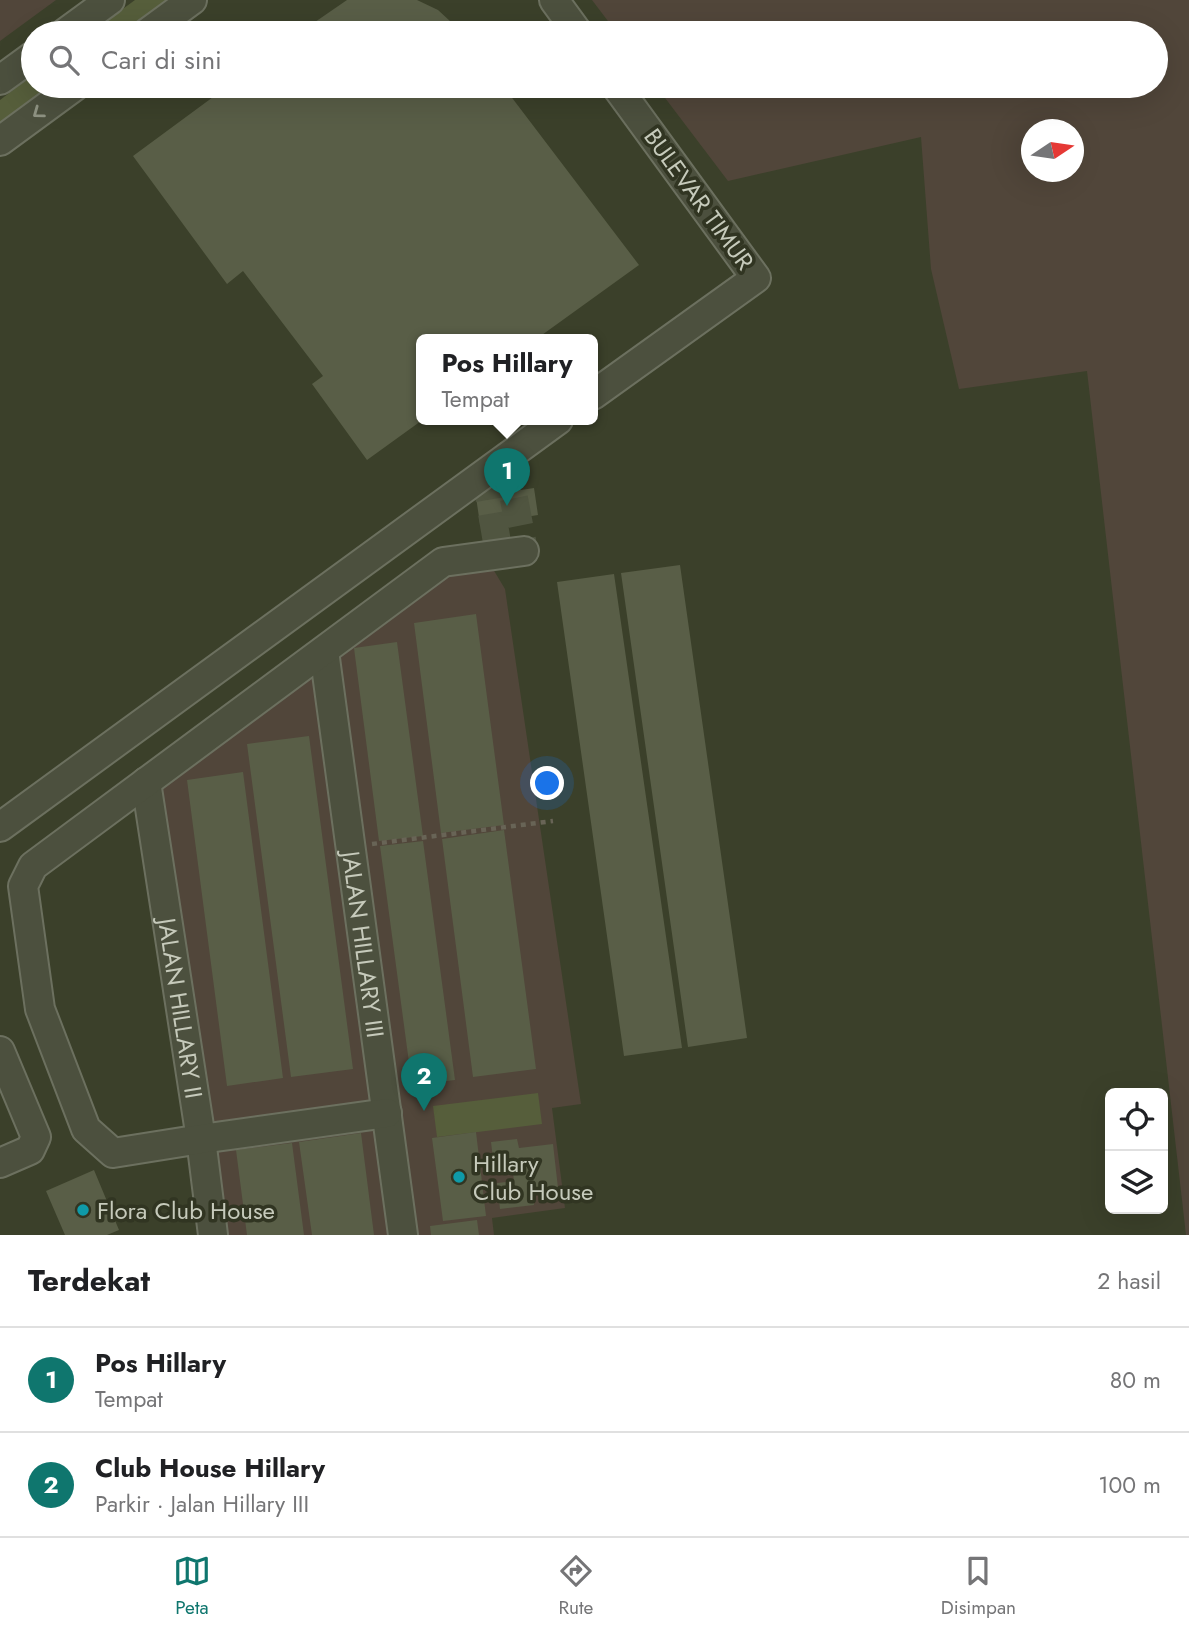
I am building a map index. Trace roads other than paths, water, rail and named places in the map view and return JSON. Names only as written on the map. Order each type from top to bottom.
[{"type":"street","points":[[81,21],[110,0]]},
{"type":"street","points":[[163,21],[192,0]]},
{"type":"street","points":[[554,0],[569,21]]},
{"type":"street","points":[[0,80],[21,65]]},
{"type":"street","points":[[0,141],[59,98]]},
{"type":"street","name":"BULEVAR TIMUR","points":[[598,391],[757,278],[625,98]]},
{"type":"street","points":[[0,827],[551,425]]},
{"type":"street","points":[[387,1113],[113,1153],[86,1129],[40,1009],[23,886],[33,866],[443,562],[524,551]]},
{"type":"street","name":"JALAN HILLARY III","points":[[324,652],[403,1235]]},
{"type":"street","name":"JALAN HILLARY II","points":[[146,782],[201,1139],[213,1235]]},
{"type":"street","points":[[0,1051],[36,1137],[30,1150],[1,1159]]},
{"type":"tunnel","points":[[506,457],[524,551]]},
{"type":"tunnel","points":[[485,472],[499,554]]},
{"type":"place","name":"Pos Hillary","points":[[507,506]]},
{"type":"place","name":"Club House Hillary","points":[[424,1111]]},
{"type":"place","name":"Hillary Club House","points":[[459,1177]]},
{"type":"place","name":"Flora Club House","points":[[83,1210]]}]
